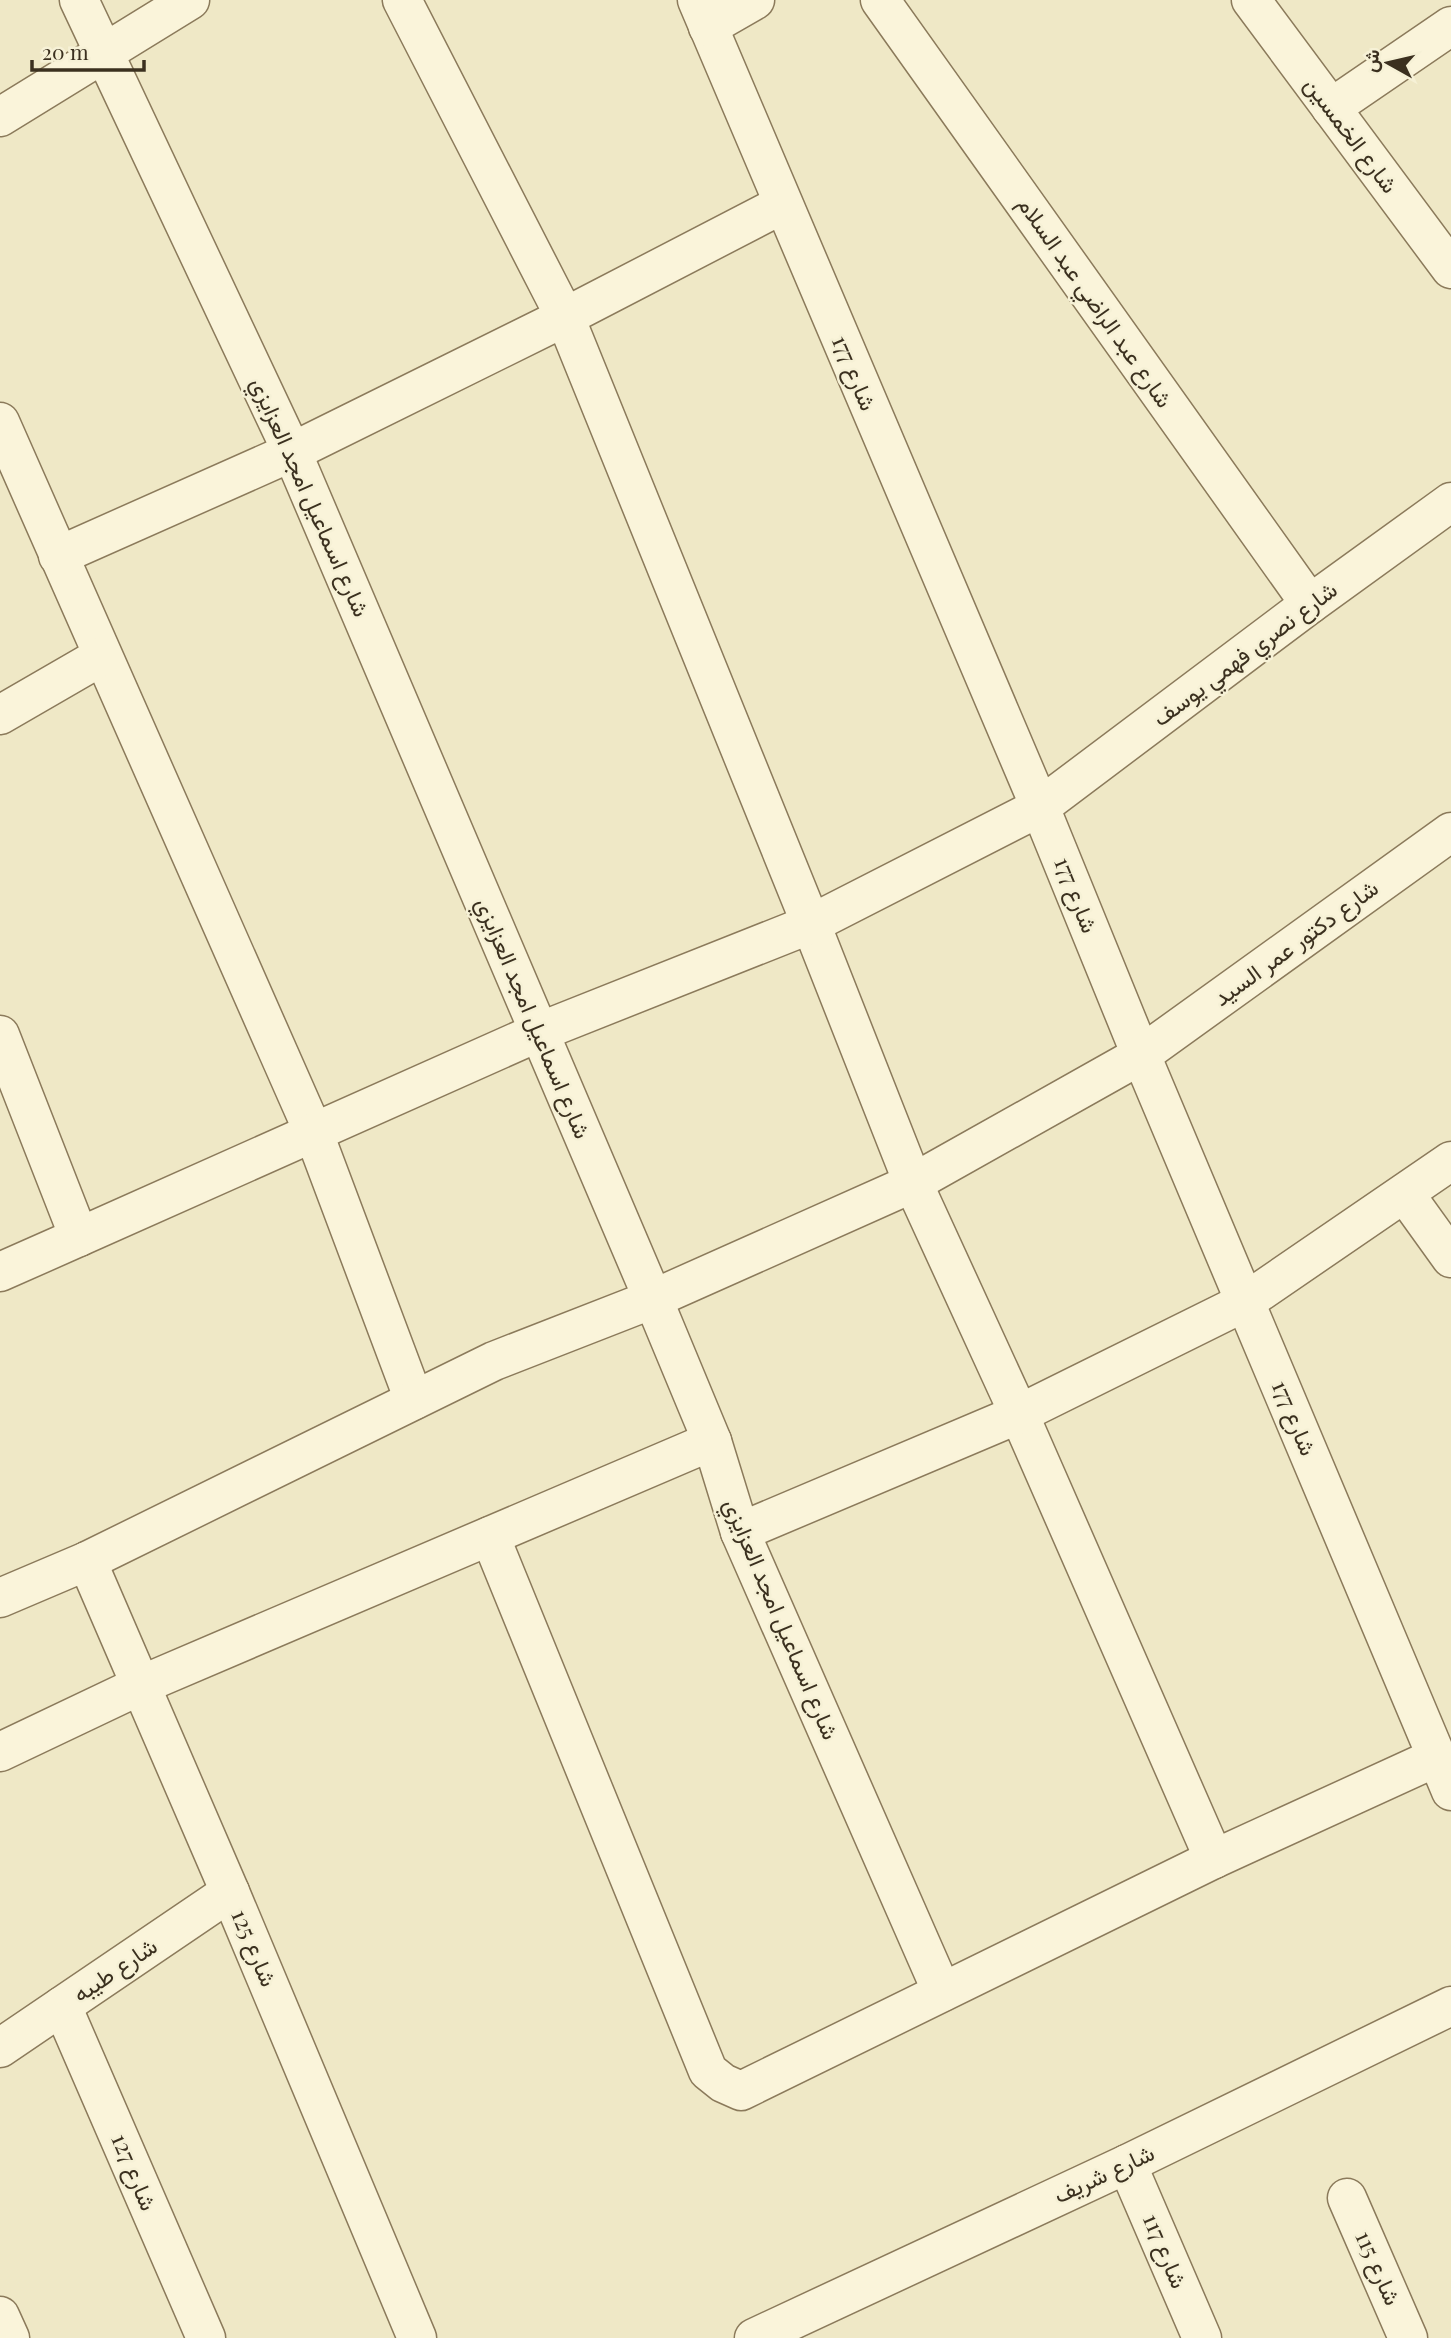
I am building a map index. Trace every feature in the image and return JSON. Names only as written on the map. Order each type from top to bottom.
[{"type":"street","name":"شارع اسماعيل امجد العزايزي","points":[[79,0],[292,452],[712,1441],[740,1532],[942,1992]]},
{"type":"street","points":[[0,117],[190,0]]},
{"type":"street","points":[[402,0],[565,317],[913,1183],[1019,1413],[1214,1859]]},
{"type":"street","points":[[703,13],[755,0]]},
{"type":"street","name":"شارع عبد الراضي عبد السلام","points":[[880,0],[1310,604]]},
{"type":"street","name":"شارع الخمسين","points":[[1251,0],[1451,269]]},
{"type":"street","name":"شارع 177","points":[[703,13],[1040,807],[1141,1055],[1444,1774]]},
{"type":"street","points":[[1331,108],[1451,26]]},
{"type":"street","points":[[58,556],[292,452],[565,317],[783,204]]},
{"type":"street","points":[[0,422],[313,1131],[414,1400]]},
{"type":"street","name":"شارع نصري فهمي يوسف","points":[[0,1272],[539,1032],[811,924],[1040,807],[1310,604],[1451,502]]},
{"type":"street","points":[[0,715],[102,656]]},
{"type":"street","name":"شارع دكتور عمر السيد","points":[[0,1598],[87,1560],[494,1361],[653,1299],[913,1183],[1141,1055],[1451,832]]},
{"type":"street","points":[[0,1035],[79,1237]]},
{"type":"street","points":[[740,1532],[1019,1413],[1245,1301],[1451,1161]]},
{"type":"street","points":[[1405,1194],[1451,1258]]},
{"type":"street","points":[[0,1752],[141,1685],[712,1441]]},
{"type":"street","points":[[490,1536],[708,2071],[723,2083],[741,2091],[1214,1859],[1444,1774]]},
{"type":"street","name":"شارع 125","points":[[87,1560],[417,2338]]},
{"type":"street","name":"شارع طيبه","points":[[0,2048],[230,1892]]},
{"type":"street","name":"شارع 127","points":[[62,2006],[206,2338]]},
{"type":"street","name":"شارع شريف","points":[[754,2338],[1127,2164],[1451,2006]]},
{"type":"street","name":"شارع 117","points":[[1127,2164],[1202,2338]]},
{"type":"street","name":"شارع 115","points":[[1347,2198],[1408,2338]]},
{"type":"street","points":[[0,2316],[10,2338]]}]
